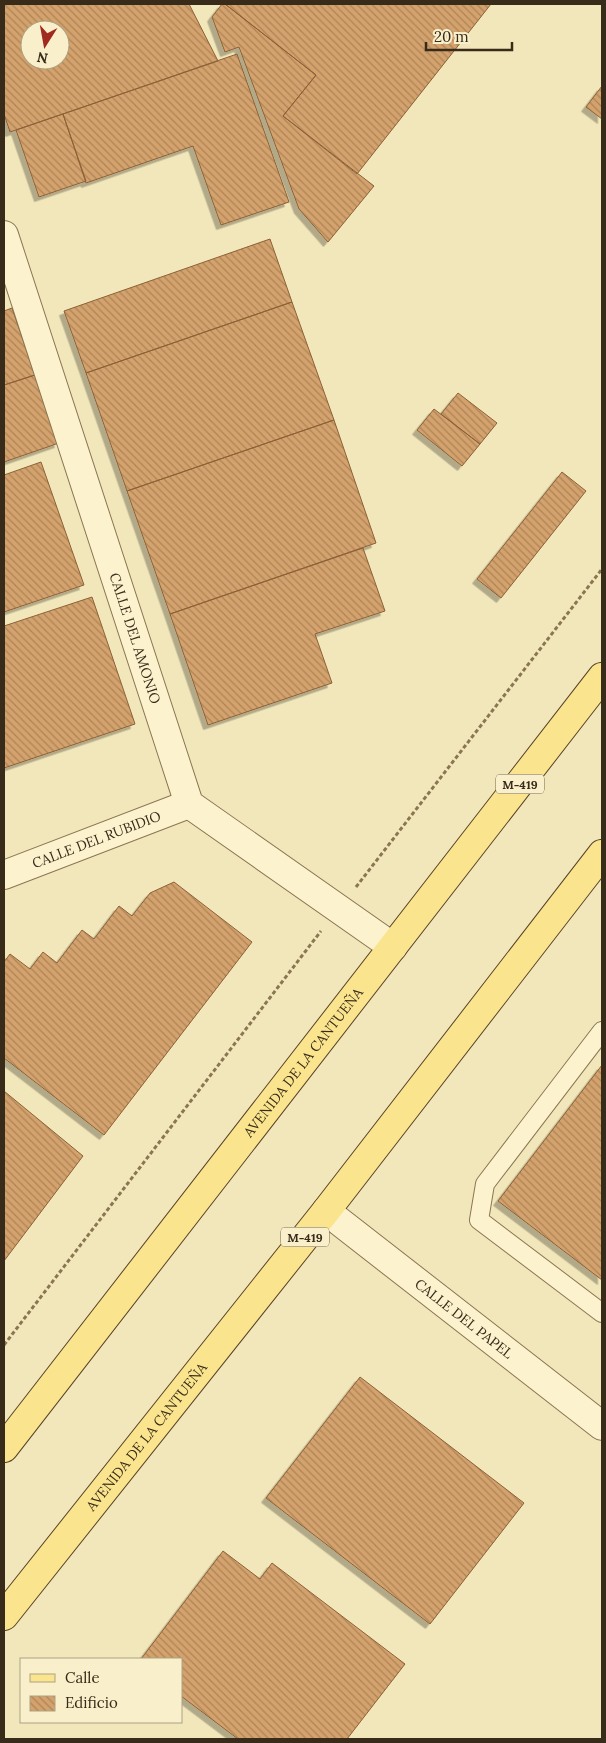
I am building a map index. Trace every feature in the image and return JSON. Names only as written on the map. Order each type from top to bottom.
[{"type":"main road","name":"AVENIDA DE LA CANTUEÑA","points":[[7,1438],[393,948],[602,678]]},
{"type":"main road","name":"AVENIDA DE LA CANTUEÑA","points":[[4,1616],[326,1211],[602,854]]},
{"type":"street","name":"CALLE DEL AMONIO","points":[[4,235],[189,804]]},
{"type":"street","name":"CALLE DEL RUBIDIO","points":[[4,874],[189,804]]},
{"type":"street","points":[[189,804],[393,948]]},
{"type":"street","name":"CALLE DEL PAPEL","points":[[326,1211],[602,1426]]},
{"type":"lane","points":[[602,1031],[485,1184],[479,1220],[602,1313]]},
{"type":"path","points":[[4,1345],[338,909],[602,569]]},
{"type":"building","points":[[4,4],[189,4],[218,61],[10,132],[4,114]]},
{"type":"building","points":[[222,4],[225,4],[316,75],[283,116],[374,186],[328,242],[299,209],[239,47],[225,52],[212,17]]},
{"type":"building","points":[[225,4],[491,4],[357,174],[283,116],[316,75]]},
{"type":"building","points":[[237,54],[289,202],[221,225],[193,146],[86,183],[63,114]]},
{"type":"building","points":[[602,86],[602,119],[586,107]]},
{"type":"building","points":[[63,114],[86,181],[39,197],[16,130]]},
{"type":"building","points":[[270,239],[292,302],[86,373],[64,311]]},
{"type":"building","points":[[292,302],[334,420],[127,491],[86,373]]},
{"type":"building","points":[[12,308],[35,375],[4,385],[4,311]]},
{"type":"building","points":[[35,375],[59,443],[4,462],[4,385]]},
{"type":"building","points":[[458,393],[497,423],[480,444],[441,414]]},
{"type":"building","points":[[434,409],[480,444],[462,466],[417,430]]},
{"type":"building","points":[[334,420],[376,543],[170,614],[127,491]]},
{"type":"building","points":[[41,462],[84,585],[4,612],[4,475]]},
{"type":"building","points":[[562,472],[586,491],[501,598],[477,579]]},
{"type":"building","points":[[363,548],[385,611],[315,634],[332,683],[208,725],[170,614]]},
{"type":"building","points":[[92,597],[135,724],[4,768],[4,626]]},
{"type":"building","points":[[174,882],[252,942],[104,1135],[4,1058],[4,962],[10,954],[30,969],[43,952],[57,963],[82,930],[94,939],[119,906],[132,916],[150,893]]},
{"type":"building","points":[[602,1065],[602,1280],[498,1201]]},
{"type":"building","points":[[4,1091],[83,1156],[4,1261]]},
{"type":"building","points":[[360,1377],[524,1503],[430,1624],[266,1498]]},
{"type":"building","points":[[223,1551],[260,1579],[272,1563],[405,1664],[347,1739],[238,1739],[182,1697],[182,1658],[142,1658]]}]
